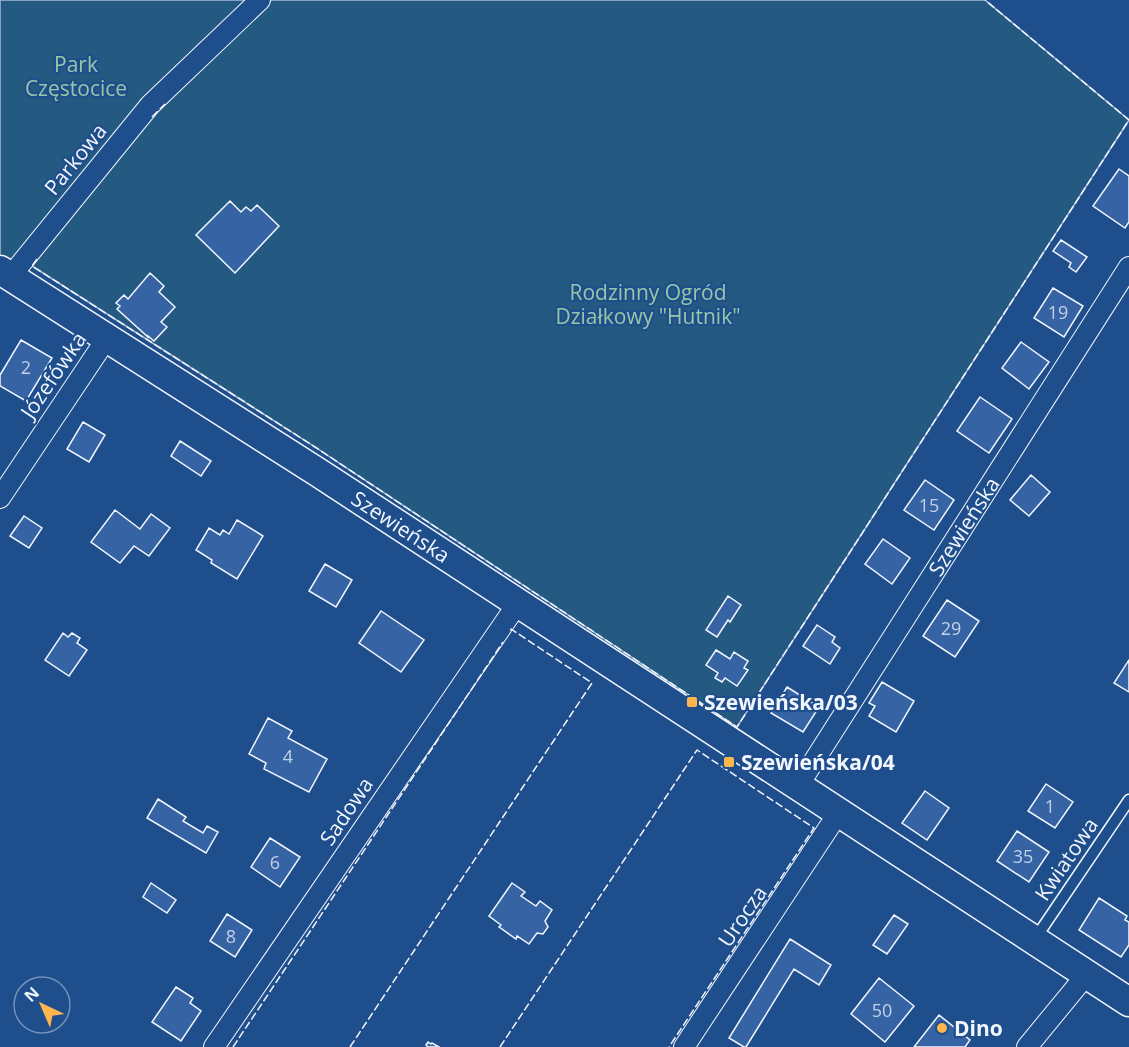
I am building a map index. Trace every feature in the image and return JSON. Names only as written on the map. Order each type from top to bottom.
[{"type":"street","name":"Parkowa","points":[[5,274],[150,105],[260,0]]},
{"type":"street","name":"Szewieńska","points":[[798,786],[1129,267]]},
{"type":"street","name":"Szewieńska","points":[[5,274],[310,467],[1129,1002]]},
{"type":"street","name":"Józefówka","points":[[0,498],[107,338]]},
{"type":"street","name":"Sadowa","points":[[214,1047],[518,603]]},
{"type":"street","name":"Urocza","points":[[684,1047],[839,812]]},
{"type":"street","points":[[1027,1047],[1087,974]]},
{"type":"lane","name":"Kwiatowa","points":[[1035,940],[1129,800]]},
{"type":"green space","name":"Park Częstocice","points":[[0,0],[260,0],[150,105],[10,277],[0,270]]},
{"type":"green space","name":"Rodzinny Ogród Działkowy \"Hutnik\"","points":[[269,0],[985,0],[1129,120],[737,727],[315,447],[32,266],[155,114]]},
{"type":"building","points":[[1119,169],[1129,176],[1129,222],[1125,228],[1093,206]]},
{"type":"building","points":[[230,201],[241,212],[246,207],[251,211],[257,205],[279,226],[235,273],[196,235]]},
{"type":"building","points":[[1061,240],[1087,257],[1076,272],[1069,267],[1071,263],[1053,251]]},
{"type":"building","points":[[150,273],[164,286],[159,292],[175,307],[161,322],[167,327],[154,341],[117,309],[120,306],[116,303],[124,295],[128,299]]},
{"type":"building","points":[[1053,288],[1083,306],[1064,337],[1034,318]]},
{"type":"building","points":[[21,340],[52,358],[26,401],[0,386],[0,375]]},
{"type":"building","points":[[1021,342],[1049,362],[1029,389],[1002,368]]},
{"type":"building","points":[[980,397],[1012,419],[989,453],[957,431]]},
{"type":"building","points":[[83,422],[105,435],[89,462],[67,449]]},
{"type":"building","points":[[180,441],[211,461],[201,476],[171,456]]},
{"type":"building","points":[[1031,475],[1050,492],[1029,516],[1010,500]]},
{"type":"building","points":[[925,480],[954,500],[934,530],[904,510]]},
{"type":"building","points":[[115,510],[140,529],[151,514],[170,528],[149,556],[134,546],[120,563],[91,542]]},
{"type":"building","points":[[24,516],[42,528],[29,548],[10,536]]},
{"type":"building","points":[[237,520],[263,536],[237,579],[211,563],[212,560],[196,550],[209,528],[220,535],[223,530],[229,534]]},
{"type":"building","points":[[883,539],[910,558],[892,584],[865,564]]},
{"type":"building","points":[[325,564],[352,580],[336,607],[309,591]]},
{"type":"building","points":[[728,596],[741,605],[717,637],[706,630]]},
{"type":"building","points":[[947,600],[979,621],[955,657],[923,636]]},
{"type":"building","points":[[381,611],[424,640],[401,672],[359,643]]},
{"type":"building","points":[[817,625],[835,637],[832,642],[840,648],[830,664],[803,646]]},
{"type":"building","points":[[63,633],[68,637],[72,633],[80,638],[77,643],[87,650],[69,676],[45,660]]},
{"type":"building","points":[[716,650],[730,659],[734,652],[748,661],[744,668],[748,670],[737,686],[725,678],[722,682],[715,678],[718,673],[706,665]]},
{"type":"building","points":[[1129,660],[1129,692],[1114,683]]},
{"type":"building","points":[[882,682],[914,701],[896,732],[869,716],[875,706],[869,703]]},
{"type":"building","points":[[787,687],[819,707],[803,732],[771,713]]},
{"type":"building","points":[[268,718],[292,731],[288,738],[327,759],[309,792],[264,769],[266,763],[249,754]]},
{"type":"building","points":[[1046,784],[1073,802],[1055,828],[1028,811]]},
{"type":"building","points":[[925,791],[949,808],[927,840],[902,823]]},
{"type":"building","points":[[158,799],[186,817],[183,821],[203,833],[207,826],[218,832],[206,853],[147,818]]},
{"type":"building","points":[[1017,831],[1049,852],[1029,882],[997,861]]},
{"type":"building","points":[[270,838],[300,857],[280,887],[251,867]]},
{"type":"building","points":[[151,883],[176,900],[167,913],[143,897]]},
{"type":"building","points":[[512,883],[525,892],[521,896],[536,906],[540,901],[552,910],[545,921],[548,927],[543,934],[537,933],[529,944],[517,936],[516,939],[499,927],[501,925],[489,916]]},
{"type":"building","points":[[1099,898],[1127,916],[1125,920],[1129,922],[1129,945],[1121,957],[1079,930]]},
{"type":"building","points":[[227,914],[252,930],[235,957],[210,941]]},
{"type":"building","points":[[894,915],[908,924],[887,954],[873,945]]},
{"type":"building","points":[[790,939],[831,965],[819,985],[794,969],[744,1047],[729,1038]]},
{"type":"building","points":[[879,978],[914,1006],[885,1042],[851,1014]]},
{"type":"building","points":[[176,987],[193,998],[190,1003],[201,1011],[181,1041],[152,1022]]},
{"type":"building","name":"Dino","points":[[939,1015],[970,1040],[965,1047],[914,1047]]},
{"type":"building","points":[[428,1042],[439,1047],[428,1047],[426,1045]]},
{"type":"fence","points":[[37,259],[32,266],[315,447],[737,727],[1129,120],[985,0]]},
{"type":"fence","points":[[152,117],[165,104]]},
{"type":"fence","points":[[350,1047],[592,683],[511,629],[510,632]]},
{"type":"fence","points":[[233,1047],[503,642]]},
{"type":"fence","points":[[500,1047],[697,750],[814,828],[669,1047]]},
{"type":"place","name":"Szewieńska/03","points":[[692,702]]},
{"type":"place","name":"Szewieńska/04","points":[[729,762]]},
{"type":"place","name":"Dino","points":[[942,1028]]}]
